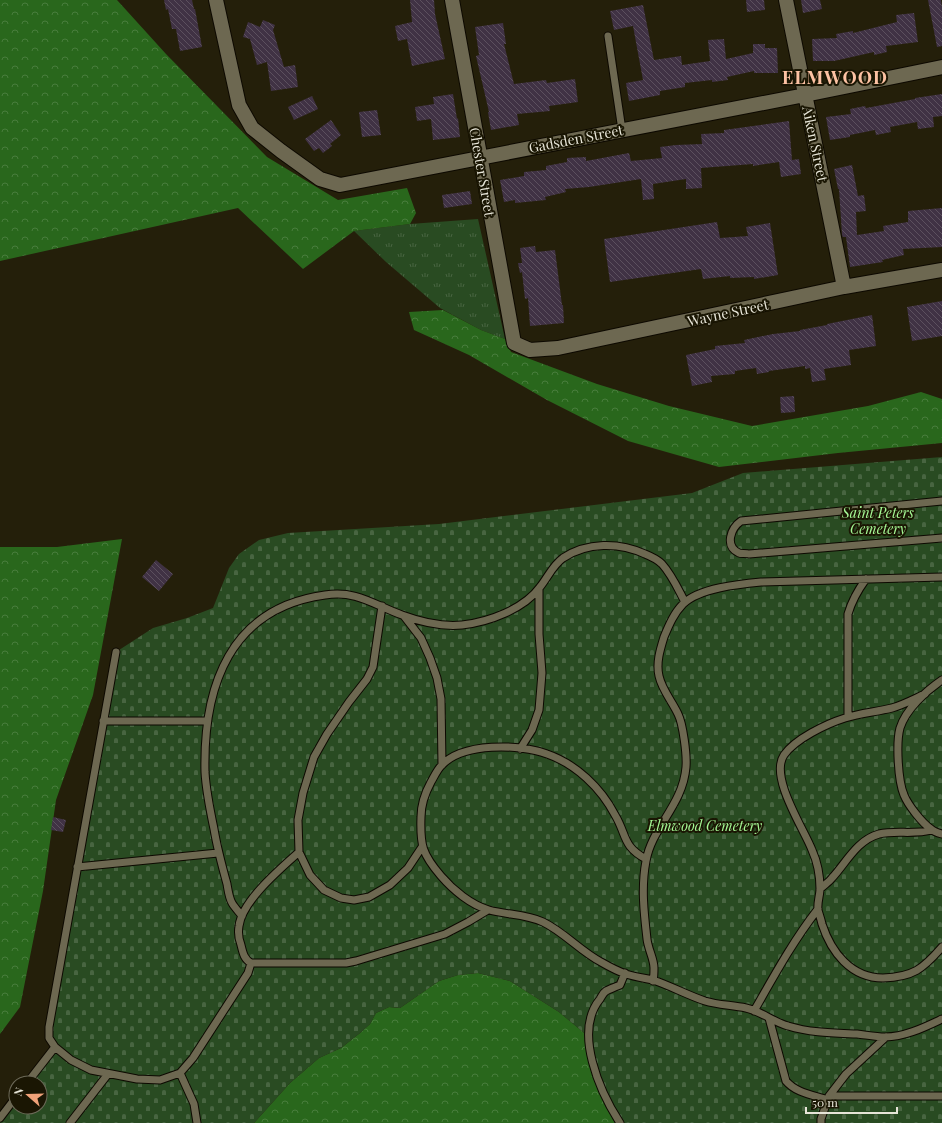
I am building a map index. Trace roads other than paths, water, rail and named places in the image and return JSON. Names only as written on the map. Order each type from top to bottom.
[{"type":"street","name":"Gadsden Street","points":[[216,0],[239,105],[252,128],[281,152],[320,179],[340,185],[805,95],[942,66]]},
{"type":"street","name":"Chester Street","points":[[452,0],[514,343]]},
{"type":"street","name":"Aiken Street","points":[[786,0],[844,287]]},
{"type":"street","name":"Wayne Street","points":[[514,343],[530,350],[558,348],[844,287],[942,270]]},
{"type":"lane","points":[[608,36],[622,130]]},
{"type":"lane","points":[[942,501],[741,521],[735,525],[730,534],[733,548],[739,552],[749,554],[942,538]]},
{"type":"lane","points":[[242,916],[231,902],[218,853],[210,809],[205,774],[207,721],[214,688],[222,668],[232,650],[255,623],[272,611],[289,604],[306,599],[339,593],[354,595],[404,616],[420,621],[461,625],[476,622],[503,614],[523,604],[539,589],[562,559],[576,552],[594,547],[612,545],[637,550],[661,563],[672,577],[684,602]]},
{"type":"lane","points":[[653,980],[654,967],[647,939],[642,895],[646,858],[653,841],[680,793],[685,778],[686,753],[679,715],[663,688],[659,676],[659,652],[670,622],[684,602],[714,589],[734,584],[942,577]]},
{"type":"lane","points":[[848,717],[848,614],[856,592],[866,579]]},
{"type":"lane","points":[[520,749],[532,730],[540,710],[542,673],[539,634],[539,589]]},
{"type":"lane","points":[[382,606],[373,667],[367,680],[327,734],[314,757],[303,793],[299,813],[299,852],[310,875],[324,890],[341,898],[354,900],[369,897],[390,885],[408,868],[422,847]]},
{"type":"lane","points":[[404,616],[421,638],[430,658],[436,678],[441,706],[442,765]]},
{"type":"lane","points":[[116,652],[49,1027],[49,1038],[55,1047],[71,1060],[91,1070],[108,1074],[160,1080],[180,1073],[193,1058],[228,1005],[248,973],[252,963]]},
{"type":"lane","points":[[942,680],[925,694],[904,718],[900,728],[898,740],[899,769],[904,796],[923,822],[932,830],[942,834]]},
{"type":"lane","points":[[925,694],[894,708],[848,717],[815,731],[787,751],[780,763],[781,781],[813,852],[818,871],[820,889],[818,909],[827,938],[841,959],[853,969],[866,975],[879,978],[905,976],[928,962],[942,947]]},
{"type":"lane","points":[[103,721],[207,721]]},
{"type":"lane","points":[[646,858],[635,853],[627,844],[617,817],[601,793],[581,773],[547,754],[499,747],[476,749],[464,752],[442,765],[426,790],[422,800],[420,834],[422,847],[430,863],[460,895],[488,910],[527,917],[544,922],[600,961],[625,973],[653,980],[704,1000],[722,1005],[747,1008],[799,1029],[886,1037],[909,1032],[942,1019]]},
{"type":"lane","points":[[820,889],[832,879],[858,847],[870,838],[884,834],[923,833],[932,830]]},
{"type":"lane","points":[[299,852],[265,884],[254,897],[242,916],[239,926],[239,940],[243,954],[247,960],[252,963],[346,963],[356,961],[446,934],[488,910]]},
{"type":"lane","points":[[77,867],[218,853]]},
{"type":"lane","points":[[754,1011],[784,959],[807,923],[818,909]]},
{"type":"lane","points":[[620,1123],[602,1091],[590,1052],[589,1037],[590,1018],[595,1004],[605,992],[620,985],[625,973]]},
{"type":"lane","points":[[769,1018],[780,1064],[786,1081],[798,1090],[828,1098],[942,1096]]},
{"type":"lane","points":[[821,1123],[828,1098],[846,1074],[886,1037]]},
{"type":"lane","points":[[33,1075],[55,1047]]},
{"type":"lane","points":[[180,1073],[194,1104],[197,1123]]},
{"type":"lane","points":[[70,1123],[108,1074]]},
{"type":"lane","points":[[0,1118],[8,1108]]},
{"type":"district","name":"ELMWOOD","points":[[835,78]]},
{"type":"park label","name":"Saint Peters Cemetery","points":[[878,522]]},
{"type":"park label","name":"Elmwood Cemetery","points":[[705,826]]}]
